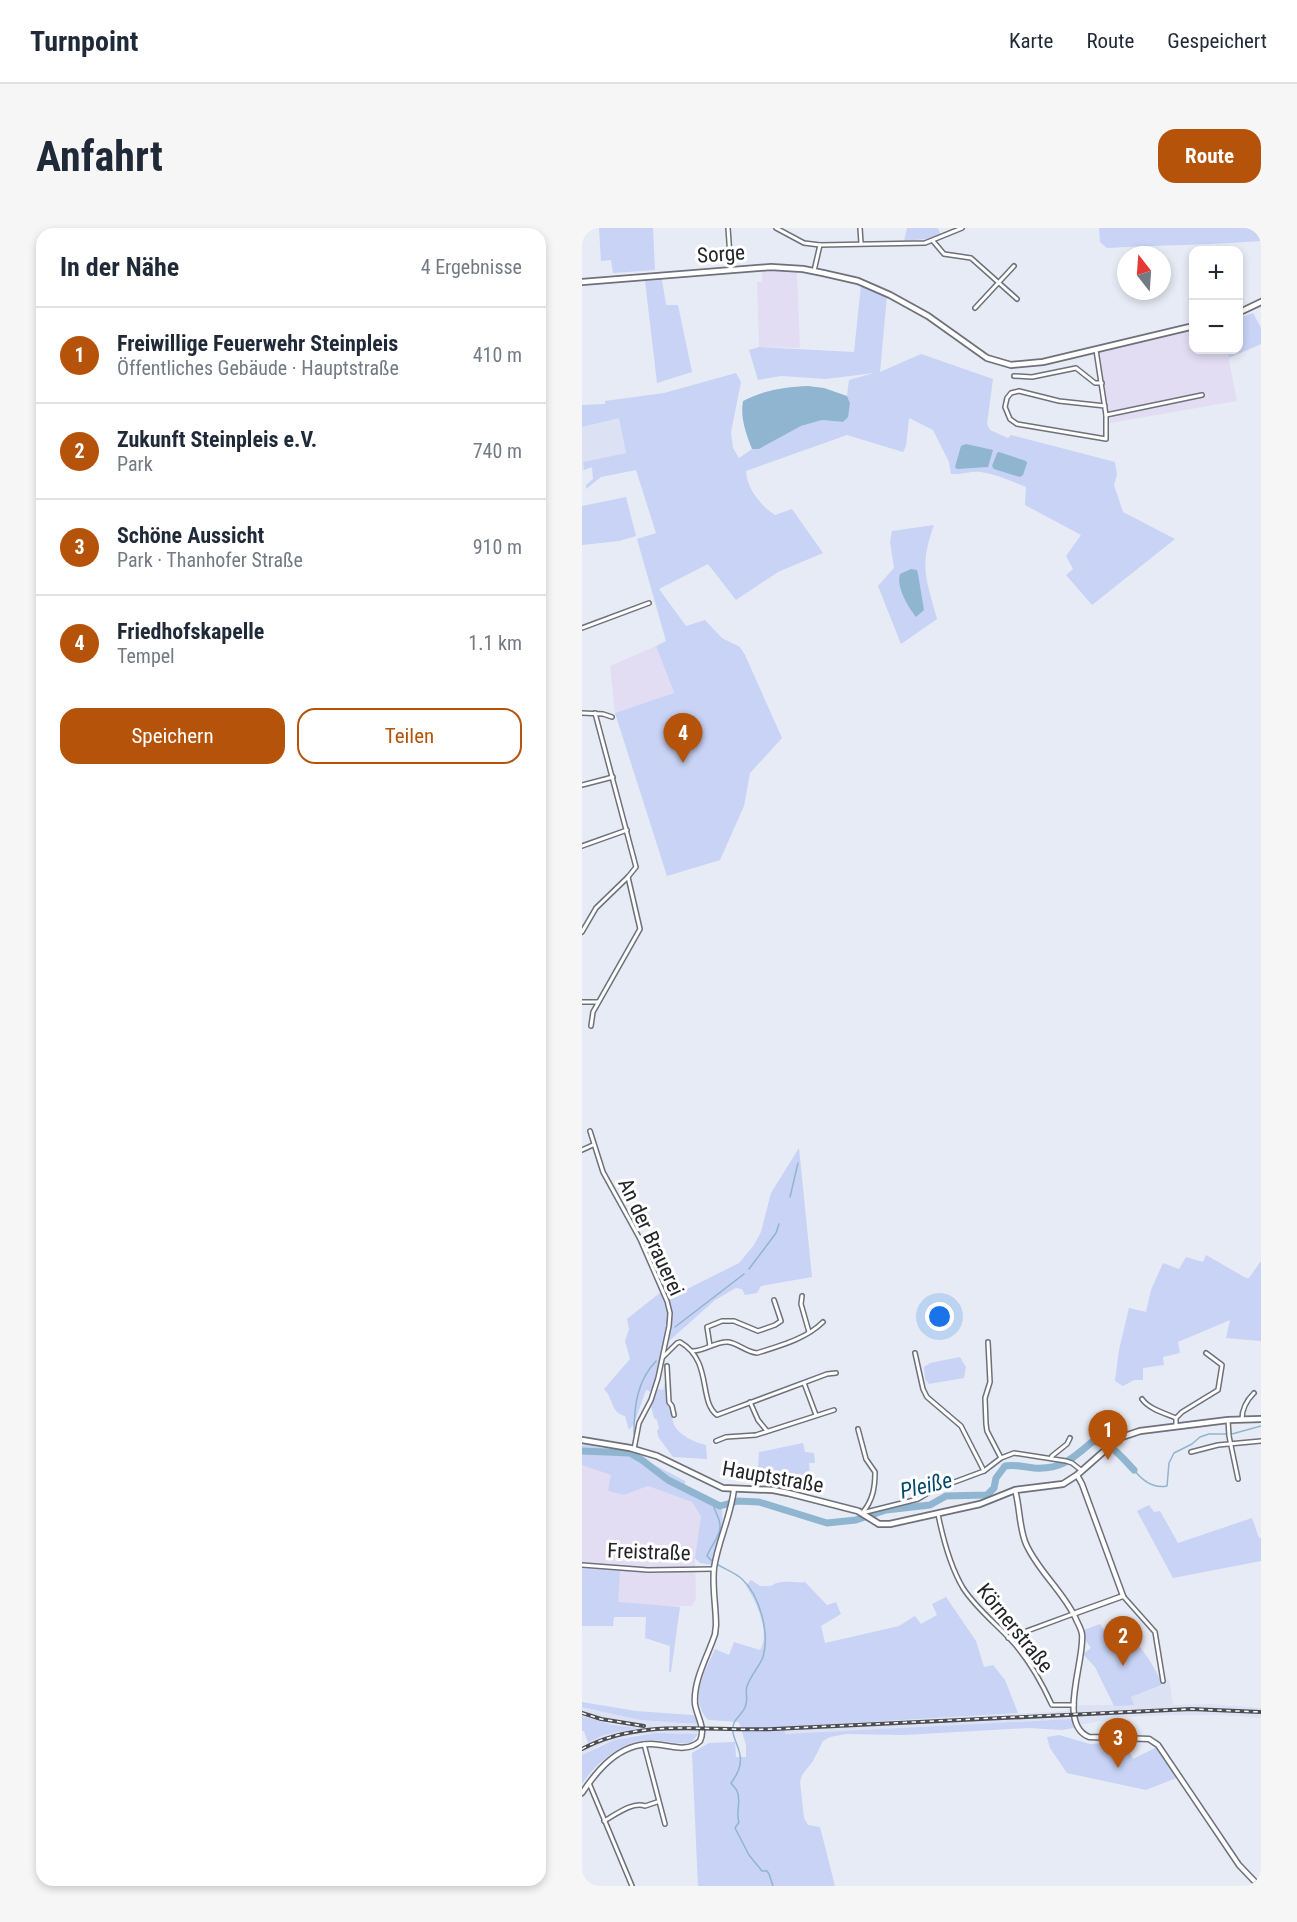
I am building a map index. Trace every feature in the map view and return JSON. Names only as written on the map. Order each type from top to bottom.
[{"type":"main road","name":"Sorge","points":[[582,282],[779,267],[814,271],[858,281],[890,295],[928,316],[987,358],[1004,364],[1033,364],[1189,327]]},
{"type":"main road","points":[[1243,311],[1261,302]]},
{"type":"main road","name":"Hauptstraße","points":[[582,1440],[634,1449],[657,1456],[712,1484],[734,1489],[773,1490],[858,1511],[879,1524],[890,1524],[990,1501],[1015,1490],[1055,1486],[1079,1475],[1109,1446],[1129,1434],[1176,1425],[1228,1419],[1261,1419]]},
{"type":"street","points":[[728,228],[731,270]]},
{"type":"street","points":[[776,228],[804,243],[819,245],[919,244],[962,228]]},
{"type":"street","points":[[860,228],[861,243]]},
{"type":"street","points":[[932,241],[944,254],[971,258],[1017,299]]},
{"type":"street","points":[[814,271],[819,245]]},
{"type":"street","points":[[975,308],[1014,266]]},
{"type":"street","points":[[1096,350],[1105,406],[1106,440],[1017,424],[1010,419],[1005,407],[1011,393],[1019,391],[1059,401],[1105,406]]},
{"type":"street","points":[[1014,376],[1032,377],[1076,368],[1095,383],[1102,383]]},
{"type":"street","points":[[1106,415],[1202,395]]},
{"type":"street","points":[[582,628],[649,603]]},
{"type":"street","points":[[582,713],[596,713],[612,717]]},
{"type":"street","points":[[582,932],[596,908],[628,878],[636,867],[596,713]]},
{"type":"street","points":[[582,785],[613,777]]},
{"type":"street","points":[[582,846],[627,830]]},
{"type":"street","points":[[591,1026],[593,1012],[598,1002],[640,928],[628,878]]},
{"type":"street","points":[[582,1002],[598,1002]]},
{"type":"street","name":"An der Brauerei","points":[[590,1131],[603,1172],[640,1239],[670,1313],[660,1367],[651,1400],[639,1423],[634,1449]]},
{"type":"street","points":[[582,1150],[593,1145]]},
{"type":"street","points":[[802,1296],[801,1304],[809,1332]]},
{"type":"street","points":[[710,1346],[707,1327],[722,1321],[734,1321],[758,1331],[781,1321],[774,1300]]},
{"type":"street","points":[[693,1352],[724,1342],[757,1353],[789,1342],[823,1322]]},
{"type":"street","points":[[662,1358],[680,1342],[693,1352],[702,1371],[712,1412],[717,1415],[827,1374],[836,1373]]},
{"type":"street","points":[[988,1342],[990,1382],[985,1398],[986,1424],[987,1431],[1001,1458]]},
{"type":"street","points":[[915,1353],[927,1397],[961,1426],[984,1471]]},
{"type":"street","points":[[1176,1425],[1176,1418],[1182,1412],[1218,1390],[1222,1365],[1206,1353]]},
{"type":"street","points":[[660,1367],[667,1367],[669,1402],[674,1414]]},
{"type":"street","points":[[804,1383],[816,1415]]},
{"type":"street","points":[[1242,1419],[1248,1399],[1254,1393]]},
{"type":"street","points":[[1142,1399],[1145,1403],[1176,1418]]},
{"type":"street","points":[[750,1402],[758,1420],[767,1431]]},
{"type":"street","points":[[716,1441],[726,1437],[756,1435],[834,1410]]},
{"type":"street","points":[[1228,1419],[1230,1443],[1238,1479]]},
{"type":"street","points":[[858,1429],[866,1459],[875,1472],[872,1497],[863,1514]]},
{"type":"street","points":[[1051,1458],[1067,1444],[1070,1438]]},
{"type":"street","points":[[1191,1452],[1230,1443],[1261,1441]]},
{"type":"street","points":[[863,1514],[909,1502],[933,1490],[984,1471],[1001,1458],[1014,1454],[1072,1463],[1079,1475],[1123,1596],[1155,1632],[1163,1681]]},
{"type":"street","points":[[582,1793],[607,1762],[627,1748],[644,1744],[688,1748],[698,1744],[703,1734],[695,1694],[716,1625],[714,1568],[719,1544],[731,1509],[734,1489]]},
{"type":"street","points":[[1015,1490],[1025,1543],[1065,1598],[1082,1632],[1074,1704],[1075,1723],[1080,1733],[1089,1737],[1152,1740],[1158,1745],[1239,1865],[1259,1886]]},
{"type":"street","name":"Körnerstraße","points":[[938,1514],[945,1543],[960,1583],[982,1613],[1008,1638],[1036,1675],[1052,1705],[1074,1704]]},
{"type":"street","name":"Freistraße","points":[[582,1565],[648,1570],[714,1568]]},
{"type":"street","points":[[1008,1638],[1123,1596]]},
{"type":"street","points":[[644,1744],[665,1824]]},
{"type":"street","points":[[589,1784],[632,1886]]},
{"type":"street","points":[[604,1821],[632,1806],[641,1804],[645,1806],[658,1802]]},
{"type":"shaded area","points":[[599,228],[653,228],[655,270],[613,273],[611,260],[601,261]]},
{"type":"shaded area","points":[[907,228],[938,228],[940,234],[926,239],[904,241]]},
{"type":"shaded area","points":[[1099,228],[1261,228],[1261,241],[1107,248],[1100,242]]},
{"type":"shaded area","points":[[762,271],[797,271],[800,348],[759,347],[757,282],[762,282]]},
{"type":"shaded area","points":[[662,280],[666,305],[678,305],[692,372],[657,383],[645,281]]},
{"type":"shaded area","points":[[861,285],[887,295],[880,372],[921,354],[993,379],[987,424],[990,430],[1008,438],[1011,435],[1115,462],[1117,475],[1114,485],[1123,512],[1175,539],[1092,605],[1066,575],[1073,569],[1066,556],[1081,535],[1025,505],[1026,487],[986,473],[951,474],[949,462],[933,430],[909,418],[906,446],[903,452],[847,435],[746,471],[749,484],[760,502],[775,515],[792,509],[823,553],[778,572],[736,600],[708,564],[659,589],[686,626],[705,620],[722,638],[740,647],[782,738],[750,773],[744,806],[720,860],[667,876],[615,713],[674,693],[656,646],[666,641],[637,539],[656,533],[636,470],[601,477],[586,489],[586,485],[593,479],[592,467],[584,470],[583,462],[626,453],[619,418],[582,427],[582,405],[605,404],[605,401],[664,393],[736,373],[741,382],[731,432],[733,448],[739,458],[752,449],[759,449],[801,426],[822,420],[843,422],[850,403],[847,396],[849,380],[874,373],[826,379],[781,376],[758,380],[749,350],[759,347],[854,352]]},
{"type":"shaded area","points":[[1253,313],[1261,328],[1261,344],[1243,352],[1243,317]]},
{"type":"shaded area","points":[[1189,331],[1189,354],[1228,354],[1237,401],[1110,423],[1099,352]]},
{"type":"shaded area","points":[[808,386],[824,388],[847,396],[850,403],[848,417],[843,422],[822,420],[801,426],[759,449],[752,449],[743,419],[743,401],[775,390]]},
{"type":"shaded area","points":[[619,417],[626,453],[583,462],[584,470],[582,471],[582,427]]},
{"type":"shaded area","points":[[966,444],[993,450],[988,467],[957,469],[955,467],[961,446]]},
{"type":"shaded area","points":[[999,452],[1026,461],[1023,475],[1020,477],[994,469],[992,466]]},
{"type":"shaded area","points":[[626,497],[636,536],[619,541],[582,545],[582,506]]},
{"type":"shaded area","points":[[934,525],[925,562],[937,619],[901,644],[878,586],[894,568],[890,542],[892,531]]},
{"type":"shaded area","points":[[911,569],[917,570],[924,610],[916,617],[901,591],[899,579],[900,574]]},
{"type":"shaded area","points":[[656,646],[674,694],[615,713],[610,666]]},
{"type":"shaded area","points":[[799,1148],[812,1277],[761,1286],[757,1293],[745,1295],[742,1289],[736,1288],[715,1300],[668,1342],[671,1318],[667,1295],[675,1295],[739,1263],[754,1245],[761,1232],[771,1193]]},
{"type":"shaded area","points":[[1206,1255],[1246,1278],[1249,1278],[1261,1261],[1261,1341],[1226,1338],[1230,1320],[1178,1342],[1180,1353],[1163,1357],[1164,1365],[1143,1368],[1143,1380],[1134,1380],[1123,1386],[1115,1381],[1119,1350],[1129,1308],[1146,1312],[1151,1290],[1163,1263],[1179,1269],[1186,1257],[1203,1262]]},
{"type":"shaded area","points":[[661,1292],[668,1316],[653,1392],[646,1390],[634,1424],[629,1430],[625,1416],[617,1412],[604,1389],[630,1359],[625,1341],[629,1329],[627,1319]]},
{"type":"shaded area","points":[[960,1357],[966,1367],[964,1378],[929,1384],[925,1379],[924,1367],[930,1363]]},
{"type":"shaded area","points":[[666,1377],[666,1394],[674,1425],[688,1438],[706,1445],[707,1459],[673,1457],[659,1438],[657,1420],[654,1418],[651,1406],[658,1389],[663,1390]]},
{"type":"shaded area","points":[[803,1443],[805,1452],[814,1453],[815,1463],[809,1463],[810,1477],[819,1483],[819,1486],[805,1487],[780,1476],[755,1473],[753,1479],[735,1476],[735,1471],[758,1467],[759,1452]]},
{"type":"shaded area","points":[[582,1444],[632,1453],[685,1481],[685,1488],[722,1509],[723,1525],[713,1565],[700,1563],[695,1558],[701,1516],[692,1502],[648,1486],[624,1495],[608,1491],[611,1475],[582,1465]]},
{"type":"shaded area","points":[[582,1465],[612,1475],[608,1491],[624,1495],[648,1486],[692,1502],[701,1516],[695,1558],[696,1598],[692,1606],[651,1606],[617,1602],[582,1569]]},
{"type":"shaded area","points":[[1149,1505],[1154,1512],[1160,1511],[1178,1543],[1252,1518],[1259,1538],[1261,1538],[1261,1561],[1173,1578],[1137,1511]]},
{"type":"shaded area","points":[[582,1569],[620,1571],[618,1602],[680,1607],[671,1672],[669,1672],[670,1646],[645,1638],[646,1617],[614,1617],[613,1626],[582,1626]]},
{"type":"shaded area","points":[[751,1580],[760,1586],[771,1586],[783,1582],[805,1582],[827,1605],[836,1602],[841,1614],[821,1626],[825,1643],[899,1626],[915,1616],[921,1624],[937,1615],[932,1604],[946,1597],[976,1641],[984,1667],[993,1665],[1005,1680],[1018,1713],[785,1727],[785,1734],[1072,1719],[1074,1728],[1062,1730],[1029,1728],[904,1735],[846,1734],[830,1737],[823,1741],[800,1782],[804,1818],[808,1825],[820,1827],[835,1886],[698,1886],[692,1753],[709,1743],[735,1742],[736,1757],[746,1757],[746,1745],[739,1722],[708,1720],[699,1703],[700,1685],[715,1649],[729,1655],[734,1642],[760,1650],[764,1635],[763,1626],[758,1608],[746,1586]]},
{"type":"shaded area","points":[[1100,1624],[1109,1636],[1122,1626],[1145,1654],[1159,1677],[1162,1685],[1131,1697],[1134,1705],[1114,1706],[1095,1667],[1083,1654],[1091,1648],[1084,1638],[1086,1635],[1084,1630]]},
{"type":"shaded area","points":[[1169,1679],[1173,1705],[1210,1704],[1261,1708],[1261,1718],[1173,1715],[1123,1717],[1079,1725],[1077,1719],[1072,1719],[785,1734],[784,1727],[1068,1711],[1069,1707],[1077,1705],[1133,1705],[1131,1697],[1162,1686],[1161,1681]]},
{"type":"shaded area","points":[[582,1702],[636,1711],[692,1715],[695,1716],[698,1724],[640,1720],[582,1707]]},
{"type":"shaded area","points":[[582,1707],[640,1720],[698,1724],[698,1734],[634,1735],[604,1743],[582,1755],[582,1747],[603,1735],[635,1728],[582,1716]]},
{"type":"shaded area","points":[[582,1716],[614,1725],[638,1728],[603,1735],[588,1743],[582,1731]]},
{"type":"shaded area","points":[[655,1733],[698,1734],[691,1743],[648,1740],[629,1744],[610,1754],[582,1784],[582,1755],[614,1740]]},
{"type":"shaded area","points":[[1059,1735],[1090,1744],[1125,1742],[1133,1759],[1157,1747],[1179,1777],[1146,1790],[1067,1773],[1050,1748],[1047,1737]]},
{"type":"waterway","points":[[790,1197],[798,1163]]},
{"type":"waterway","points":[[749,1269],[776,1233],[779,1224]]},
{"type":"waterway","points":[[675,1327],[744,1274]]},
{"type":"waterway","points":[[634,1434],[638,1394],[645,1377],[656,1361]]},
{"type":"waterway","name":"Pleiße","points":[[1134,1470],[1148,1483],[1167,1486],[1169,1463],[1174,1453],[1209,1434],[1232,1434],[1261,1426]]},
{"type":"waterway","name":"Pleiße","points":[[582,1451],[630,1453],[668,1480],[720,1506],[738,1501],[759,1502],[827,1523],[856,1520],[886,1510],[930,1505],[946,1496],[987,1495],[994,1488],[996,1478],[1005,1466],[1052,1467],[1066,1462],[1092,1442],[1099,1442],[1110,1447],[1134,1470]]},
{"type":"waterway","points":[[713,1503],[720,1528],[707,1556],[738,1576],[748,1586],[754,1595],[764,1626],[763,1657],[747,1686],[747,1702],[743,1712],[734,1723],[733,1730],[740,1764],[731,1783],[737,1790],[739,1799],[739,1822],[735,1828],[749,1855],[762,1871],[767,1871],[769,1874],[773,1886]]},
{"type":"railway","points":[[582,1749],[605,1739],[652,1729],[774,1729],[1191,1709],[1261,1712]]},
{"type":"railway","points":[[582,1713],[601,1719],[644,1726]]},
{"type":"place","name":"Friedhofskapelle","points":[[683,763]]},
{"type":"place","name":"Freiwillige Feuerwehr Steinpleis","points":[[1108,1460]]},
{"type":"place","name":"Zukunft Steinpleis e.V.","points":[[1123,1666]]},
{"type":"place","name":"Schöne Aussicht","points":[[1118,1768]]}]
